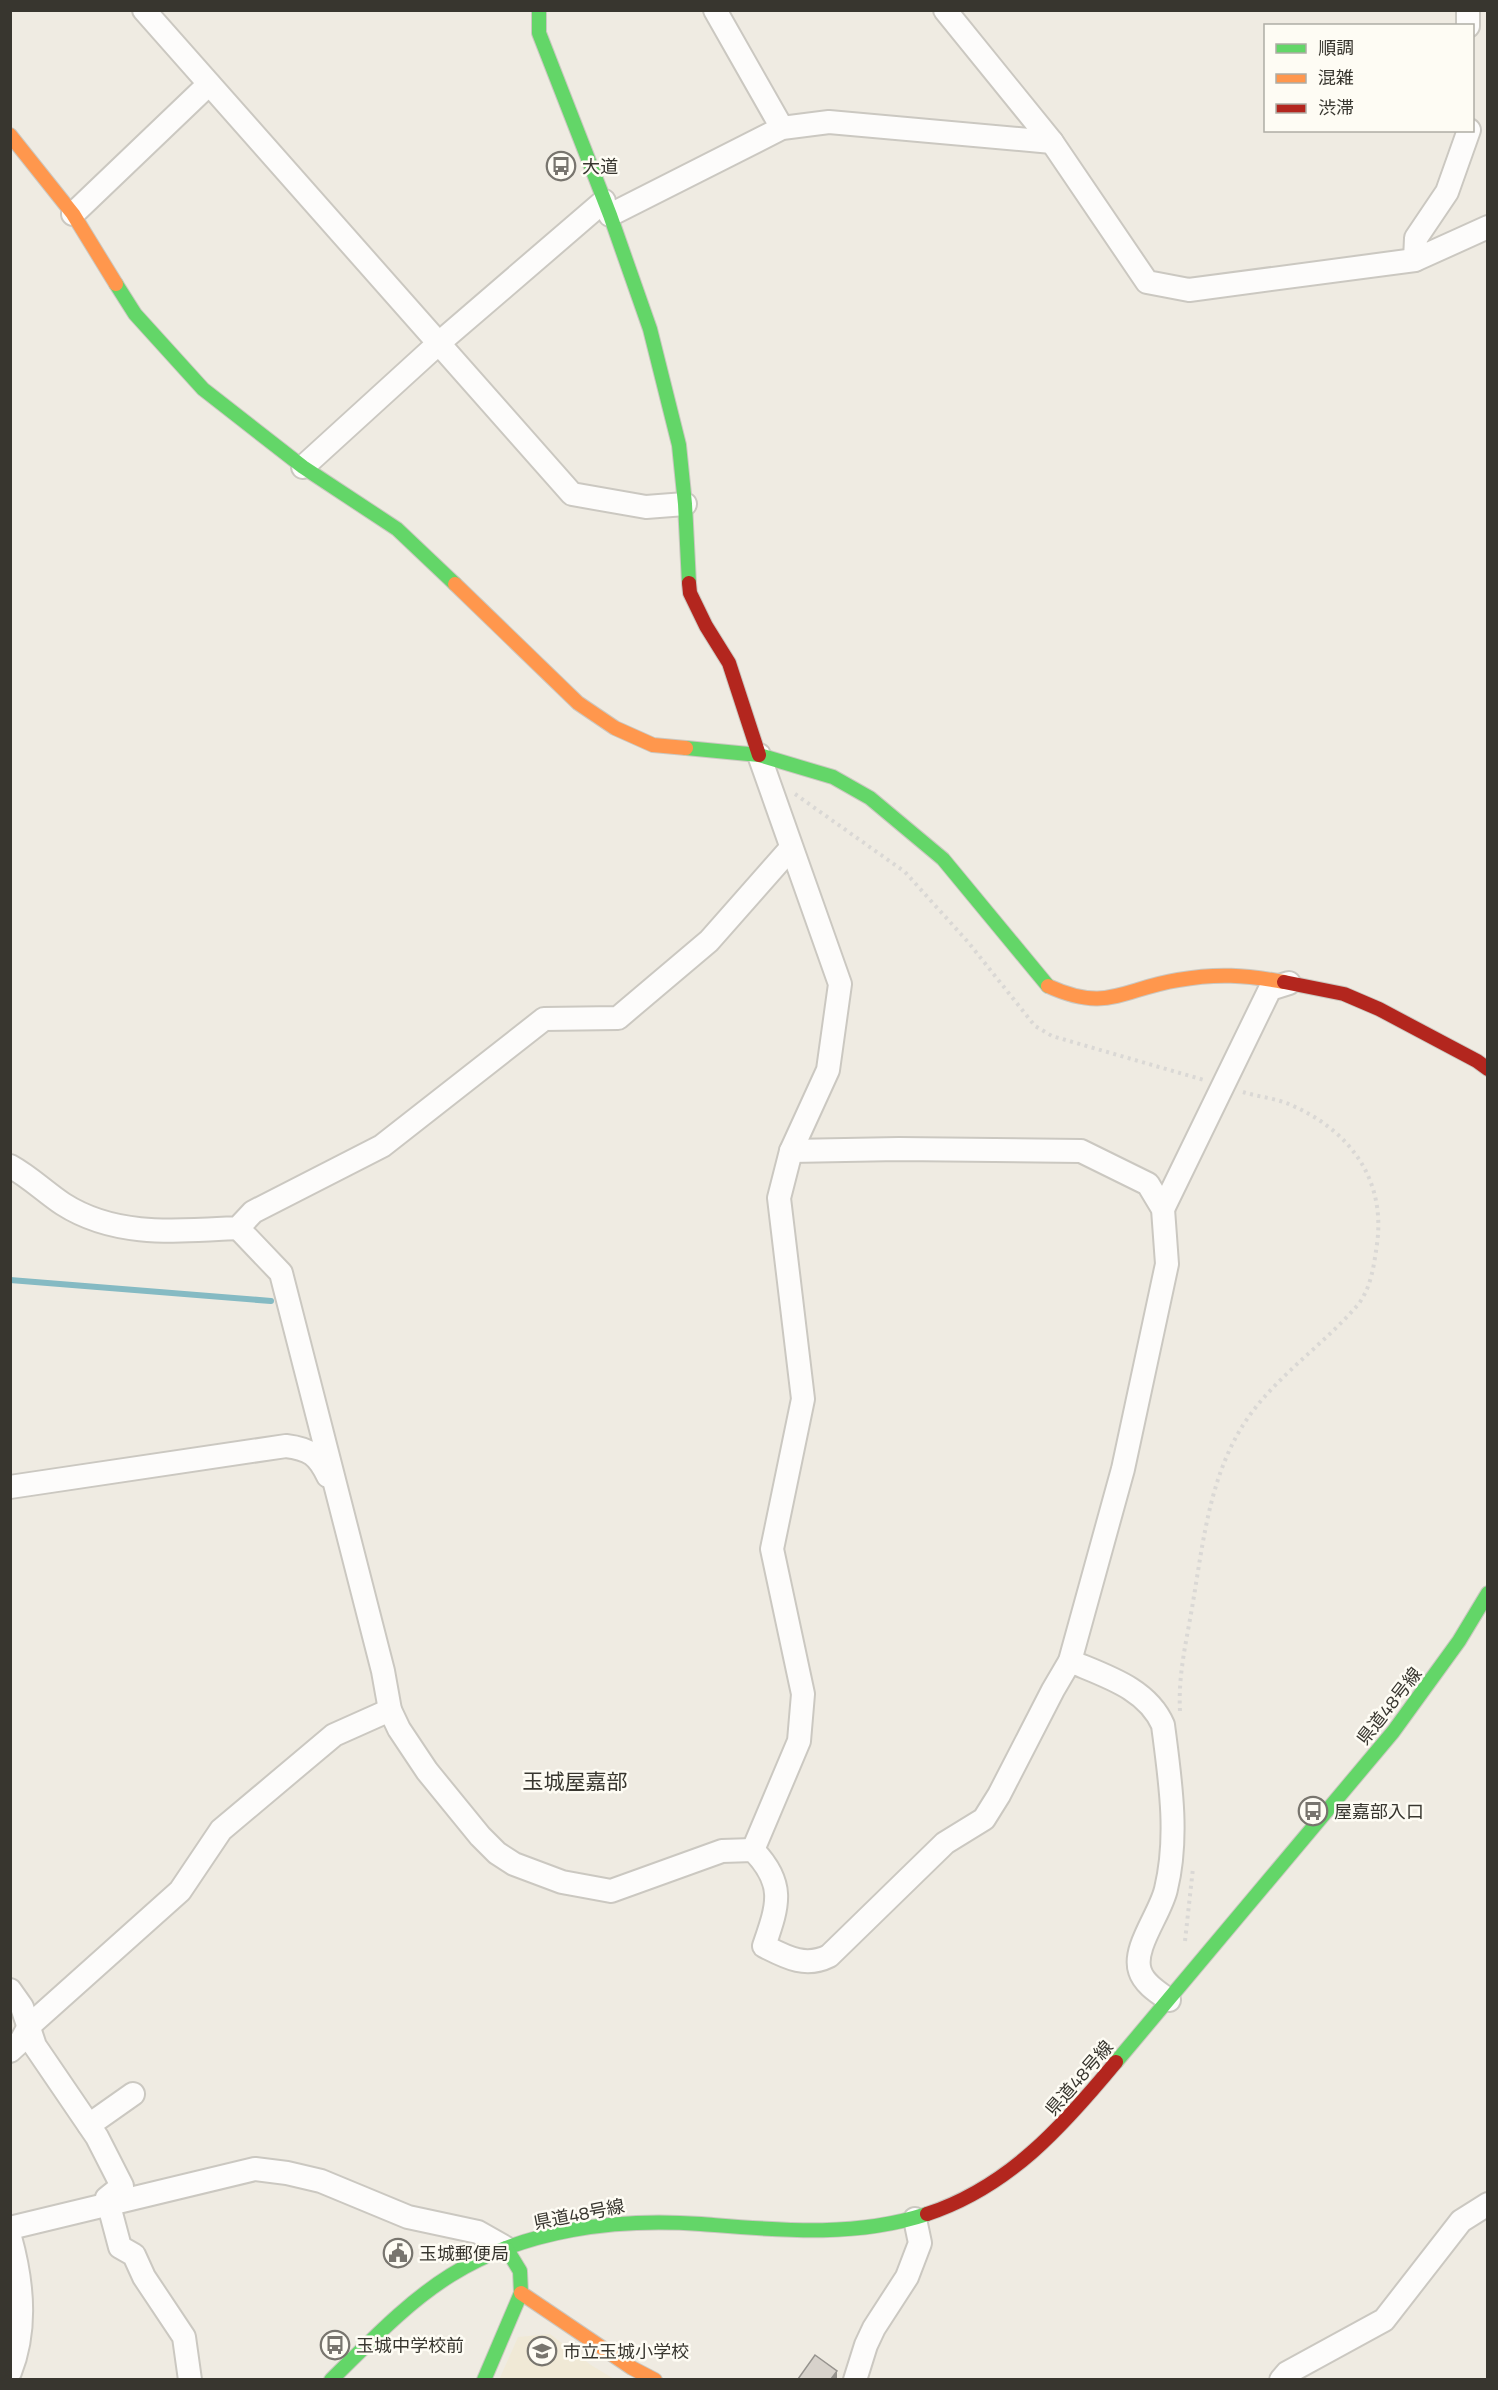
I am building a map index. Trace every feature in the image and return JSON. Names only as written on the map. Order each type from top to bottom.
[{"type":"street","points":[[144,10],[572,494],[646,507],[685,504]]},
{"type":"street","points":[[539,10],[539,33],[607,208],[650,329],[679,445],[690,593],[706,626],[729,663],[791,848],[840,984],[828,1070],[791,1151],[779,1198],[803,1399],[772,1549],[803,1694],[799,1741],[753,1850]]},
{"type":"street","points":[[715,10],[782,128]]},
{"type":"street","points":[[945,10],[1052,142],[1147,282],[1189,290],[1415,260],[1488,227]]},
{"type":"street","points":[[73,214],[208,84]]},
{"type":"street","points":[[303,467],[439,343],[607,208],[782,128],[829,122],[1052,142]]},
{"type":"street","points":[[1415,260],[1416,238],[1447,192],[1467,132]]},
{"type":"street","points":[[10,135],[73,214],[135,314],[203,389],[303,467],[397,529],[578,702],[615,728],[653,745],[759,755],[833,777],[870,798],[943,859],[1046,985],[1068,995],[1087,999],[1117,997],[1175,980],[1212,975],[1247,975],[1344,993],[1477,1061],[1488,1070]]},
{"type":"street","points":[[10,1166],[26,1175],[63,1204],[100,1222],[158,1232],[238,1228],[253,1212],[382,1146],[544,1019],[618,1018],[709,941],[791,848]]},
{"type":"street","points":[[1163,1209],[1270,989],[1288,983]]},
{"type":"street","points":[[238,1228],[281,1273],[383,1671],[390,1710],[399,1730],[427,1771],[480,1836],[497,1853],[514,1864],[562,1882],[611,1892],[722,1851],[753,1850],[764,1861],[777,1888],[777,1906],[764,1946],[786,1958],[817,1962],[829,1956],[945,1844],[984,1820],[1070,1661],[1123,1470],[1167,1264],[1163,1209],[1148,1184],[1081,1151],[899,1149],[791,1151]]},
{"type":"street","points":[[10,1486],[286,1446],[304,1449],[321,1461],[336,1493]]},
{"type":"street","name":"県道48号線","points":[[331,2379],[395,2317],[451,2276],[506,2248],[564,2232],[622,2223],[670,2222],[787,2231],[835,2230],[915,2219],[967,2198],[998,2180],[1026,2159],[1062,2125],[1396,1729],[1450,1655],[1488,1593]]},
{"type":"street","points":[[1070,1661],[1122,1683],[1142,1696],[1156,1710],[1163,1725],[1173,1830],[1166,1890],[1139,1951],[1140,1971],[1152,1987],[1169,2000]]},
{"type":"street","points":[[10,2051],[21,2042],[29,2025],[180,1891],[221,1830],[334,1735],[390,1710]]},
{"type":"street","points":[[10,1990],[22,2007],[34,2046],[89,2125],[122,2186],[107,2198],[120,2247],[134,2255],[144,2277],[184,2337],[190,2379]]},
{"type":"street","points":[[89,2125],[133,2094]]},
{"type":"street","points":[[10,2228],[255,2169],[321,2181],[408,2217],[478,2232],[506,2248],[520,2271],[521,2293],[484,2379]]},
{"type":"street","points":[[1281,2379],[1287,2373],[1384,2320],[1461,2222],[1488,2204]]},
{"type":"street","points":[[855,2379],[874,2328],[907,2277],[920,2242],[915,2219]]},
{"type":"street","points":[[10,2237],[21,2290],[19,2340],[10,2372]]},
{"type":"street","points":[[521,2293],[632,2368],[656,2379]]},
{"type":"shaded area","name":"市立玉城小学校","points":[[550,2334],[614,2379],[499,2380],[518,2337]]},
{"type":"building","points":[[815,2355],[837,2371],[831,2379],[798,2379]]},
{"type":"waterway","points":[[10,1280],[271,1301]]},
{"type":"traffic: fast","points":[[539,10],[539,33],[610,215],[650,329],[679,445],[689,583]]},
{"type":"traffic: fast","points":[[116,284],[135,314],[203,389],[303,467],[397,529],[455,584]]},
{"type":"traffic: fast","points":[[686,748],[759,755],[833,777],[870,798],[943,859],[1048,986]]},
{"type":"traffic: fast","points":[[1116,2062],[1393,1732],[1459,1641],[1488,1593]]},
{"type":"traffic: fast","points":[[331,2380],[388,2324],[434,2286],[480,2259],[540,2237],[604,2225],[636,2223],[701,2224],[787,2230],[844,2229],[872,2227],[927,2214]]},
{"type":"traffic: fast","points":[[484,2380],[521,2293],[520,2271],[506,2248]]},
{"type":"traffic: slow","points":[[10,135],[73,214],[116,284]]},
{"type":"traffic: slow","points":[[455,584],[578,703],[615,728],[653,745],[686,748]]},
{"type":"traffic: slow","points":[[1048,986],[1085,998],[1100,998],[1206,976],[1244,976],[1284,982]]},
{"type":"traffic: slow","points":[[521,2293],[632,2368],[655,2380]]},
{"type":"traffic: jam","points":[[689,583],[690,593],[706,626],[729,663],[759,755]]},
{"type":"traffic: jam","points":[[1284,982],[1344,994],[1379,1009],[1488,1069]]},
{"type":"traffic: jam","points":[[927,2214],[984,2188],[1009,2171],[1055,2131],[1116,2062]]},
{"type":"place","name":"大道","points":[[561,166]]},
{"type":"place","name":"屋嘉部入口","points":[[1313,1811]]},
{"type":"place","name":"玉城郵便局","points":[[398,2253]]},
{"type":"place","name":"玉城中学校前","points":[[335,2345]]},
{"type":"place","name":"市立玉城小学校","points":[[542,2351]]},
{"type":"district","name":"玉城屋嘉部","points":[[575,1781]]}]
